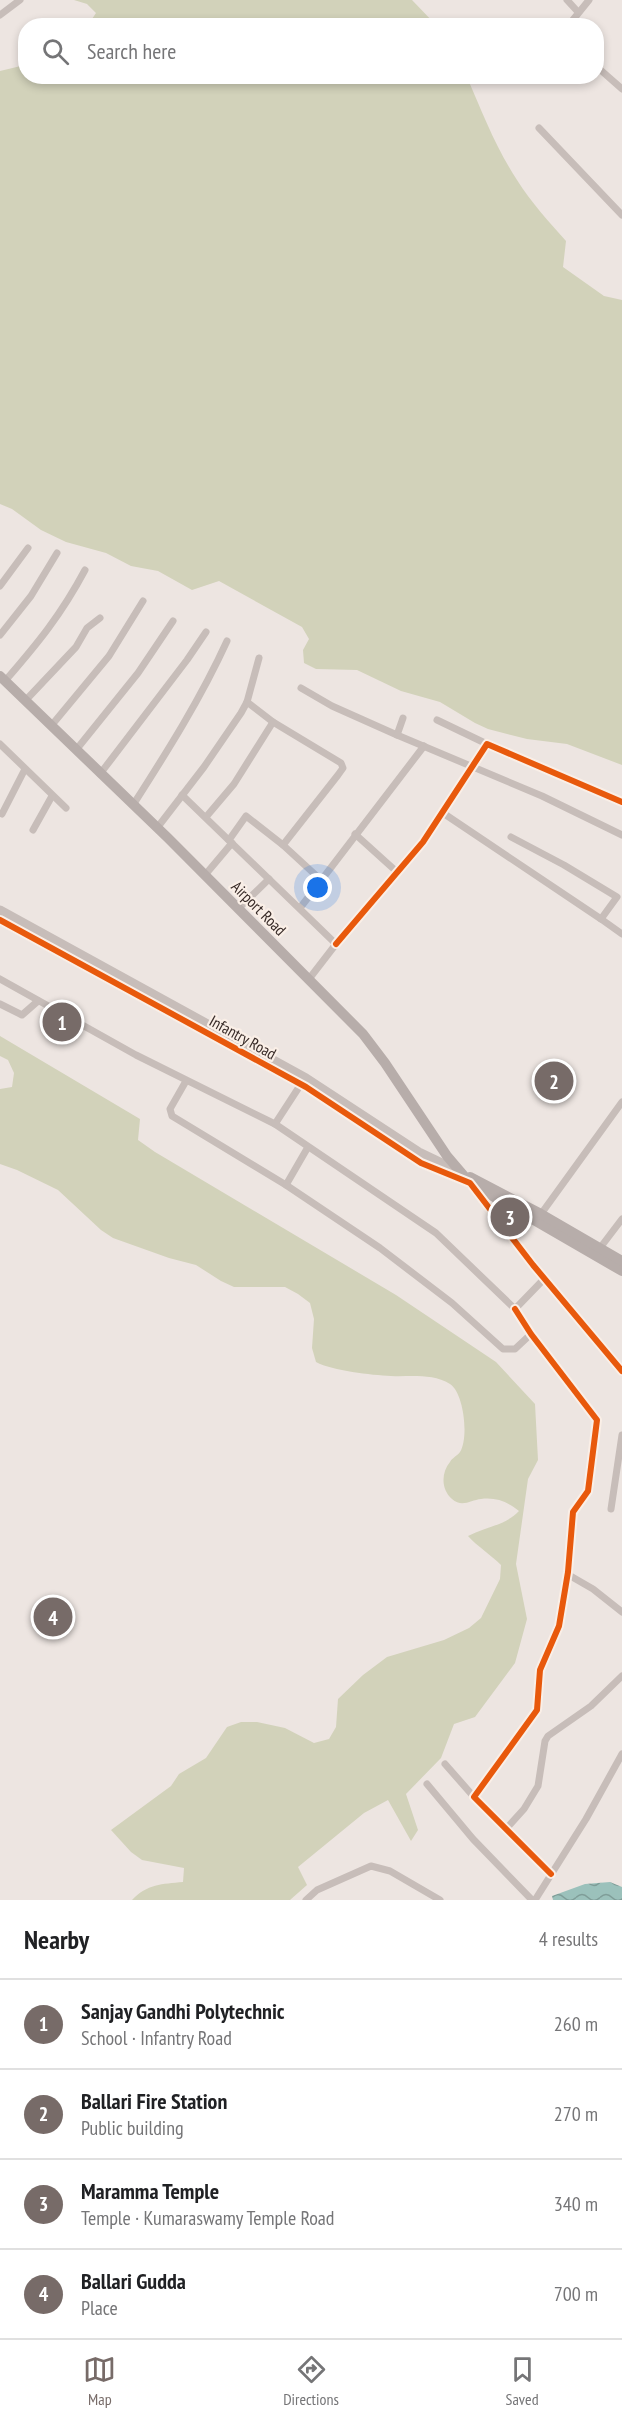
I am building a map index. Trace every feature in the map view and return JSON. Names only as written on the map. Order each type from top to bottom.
[{"type":"main road","name":"Airport Road","points":[[3,679],[205,875],[374,1048],[447,1156],[465,1176]]},
{"type":"main road","points":[[465,1176],[482,1191],[622,1271]]},
{"type":"main road","points":[[465,1176],[541,1214],[622,1261]]},
{"type":"street","points":[[0,15],[20,0]]},
{"type":"street","points":[[567,0],[579,12]]},
{"type":"street","points":[[574,18],[589,0]]},
{"type":"street","points":[[604,72],[622,89]]},
{"type":"street","points":[[539,128],[622,216]]},
{"type":"street","points":[[0,586],[28,548]]},
{"type":"street","points":[[0,635],[32,596],[57,553]]},
{"type":"street","points":[[3,679],[48,632],[70,599],[85,570]]},
{"type":"street","points":[[51,726],[109,656],[143,601]]},
{"type":"street","points":[[25,701],[76,647],[87,628],[100,618]]},
{"type":"street","points":[[76,750],[138,673],[173,621]]},
{"type":"street","points":[[100,774],[181,669],[206,632]]},
{"type":"street","points":[[133,806],[208,683],[227,641]]},
{"type":"street","points":[[157,828],[204,767],[247,702],[259,657]]},
{"type":"street","points":[[301,688],[320,700],[472,768],[542,796],[622,835]]},
{"type":"street","points":[[247,702],[273,722],[341,763],[343,768],[283,845]]},
{"type":"street","points":[[397,735],[403,718]]},
{"type":"street","points":[[437,720],[622,802]]},
{"type":"street","points":[[206,817],[234,784],[273,722]]},
{"type":"street","points":[[0,744],[66,808]]},
{"type":"street","points":[[309,979],[423,842],[487,744]]},
{"type":"street","points":[[300,908],[424,746]]},
{"type":"street","points":[[2,814],[25,769]]},
{"type":"street","points":[[182,795],[336,944]]},
{"type":"street","points":[[33,830],[52,796]]},
{"type":"street","points":[[444,813],[622,934]]},
{"type":"street","points":[[205,875],[246,816],[283,845],[321,880]]},
{"type":"street","points":[[355,834],[397,872]]},
{"type":"street","points":[[511,837],[620,894],[601,919]]},
{"type":"street","points":[[238,909],[268,879]]},
{"type":"street","name":"Infantry Road","points":[[0,910],[306,1078],[419,1152],[465,1176]]},
{"type":"street","name":"Infantry Road","points":[[0,920],[301,1084],[421,1163],[465,1176]]},
{"type":"street","points":[[0,979],[186,1081],[274,1124],[436,1233],[515,1309],[531,1334],[597,1420],[588,1491],[573,1512],[559,1626],[540,1670],[537,1710],[474,1797]]},
{"type":"street","points":[[0,1004],[22,1015],[38,1001]]},
{"type":"street","points":[[186,1081],[170,1109],[172,1116],[286,1185],[380,1248],[452,1303],[503,1349],[515,1349],[531,1334]]},
{"type":"street","points":[[274,1124],[301,1084]]},
{"type":"street","points":[[541,1214],[622,1102]]},
{"type":"street","points":[[286,1185],[308,1147]]},
{"type":"street","points":[[465,1176],[622,1371]]},
{"type":"street","points":[[600,1248],[622,1219]]},
{"type":"street","points":[[515,1309],[545,1278]]},
{"type":"street","points":[[611,1509],[621,1458],[622,1435]]},
{"type":"street","points":[[567,1574],[593,1589],[622,1612]]},
{"type":"street","points":[[506,1829],[524,1809],[538,1786],[545,1741],[591,1706],[622,1676]]},
{"type":"street","points":[[427,1784],[473,1839],[533,1900],[586,1819],[622,1754]]},
{"type":"street","points":[[445,1764],[474,1797],[551,1874]]},
{"type":"street","points":[[306,1900],[317,1890],[371,1866],[390,1871],[440,1900]]},
{"type":"green space","points":[[74,0],[412,0],[429,18],[93,18],[96,13],[87,4]]},
{"type":"green space","points":[[18,67],[18,84],[470,84],[509,168],[534,204],[566,241],[563,267],[604,296],[622,300],[622,765],[567,744],[527,739],[488,729],[440,702],[401,691],[357,670],[316,669],[304,663],[303,650],[309,639],[302,627],[219,581],[192,590],[158,571],[131,566],[106,553],[66,542],[41,530],[12,509],[0,504],[0,71]]},
{"type":"green space","points":[[0,1036],[140,1119],[138,1140],[155,1152],[396,1295],[496,1362],[535,1404],[538,1460],[528,1479],[516,1564],[527,1619],[515,1663],[475,1717],[454,1724],[441,1758],[406,1794],[418,1830],[411,1841],[388,1800],[364,1813],[298,1867],[307,1885],[290,1900],[132,1900],[149,1888],[183,1882],[184,1868],[142,1860],[131,1852],[111,1830],[171,1786],[179,1774],[206,1758],[227,1727],[241,1722],[257,1722],[285,1728],[314,1743],[329,1739],[336,1727],[338,1699],[363,1675],[387,1657],[444,1640],[469,1628],[481,1618],[500,1579],[501,1565],[468,1536],[502,1523],[519,1511],[497,1500],[481,1499],[459,1503],[448,1495],[443,1481],[445,1471],[460,1452],[464,1437],[462,1406],[459,1396],[450,1384],[428,1377],[352,1372],[316,1362],[312,1348],[314,1319],[310,1303],[298,1294],[285,1287],[234,1287],[196,1265],[113,1238],[101,1230],[58,1190],[0,1164],[0,1089],[12,1087],[14,1073],[8,1060],[0,1056]]},
{"type":"water","points":[[610,1882],[622,1887],[622,1900],[553,1900],[552,1896],[585,1884]]},
{"type":"cycle path","points":[[336,944],[423,842],[487,744],[622,802]]},
{"type":"cycle path","points":[[0,920],[306,1087],[421,1163],[470,1183],[533,1265],[622,1371]]},
{"type":"cycle path","points":[[515,1309],[531,1334],[597,1420],[588,1491],[573,1512],[568,1572],[559,1626],[540,1670],[537,1710],[474,1797],[551,1874]]},
{"type":"place","name":"Sanjay Gandhi Polytechnic","points":[[62,1022]]},
{"type":"place","name":"Ballari Fire Station","points":[[554,1081]]},
{"type":"place","name":"Maramma Temple","points":[[510,1217]]},
{"type":"place","name":"Ballari Gudda","points":[[53,1617]]}]
